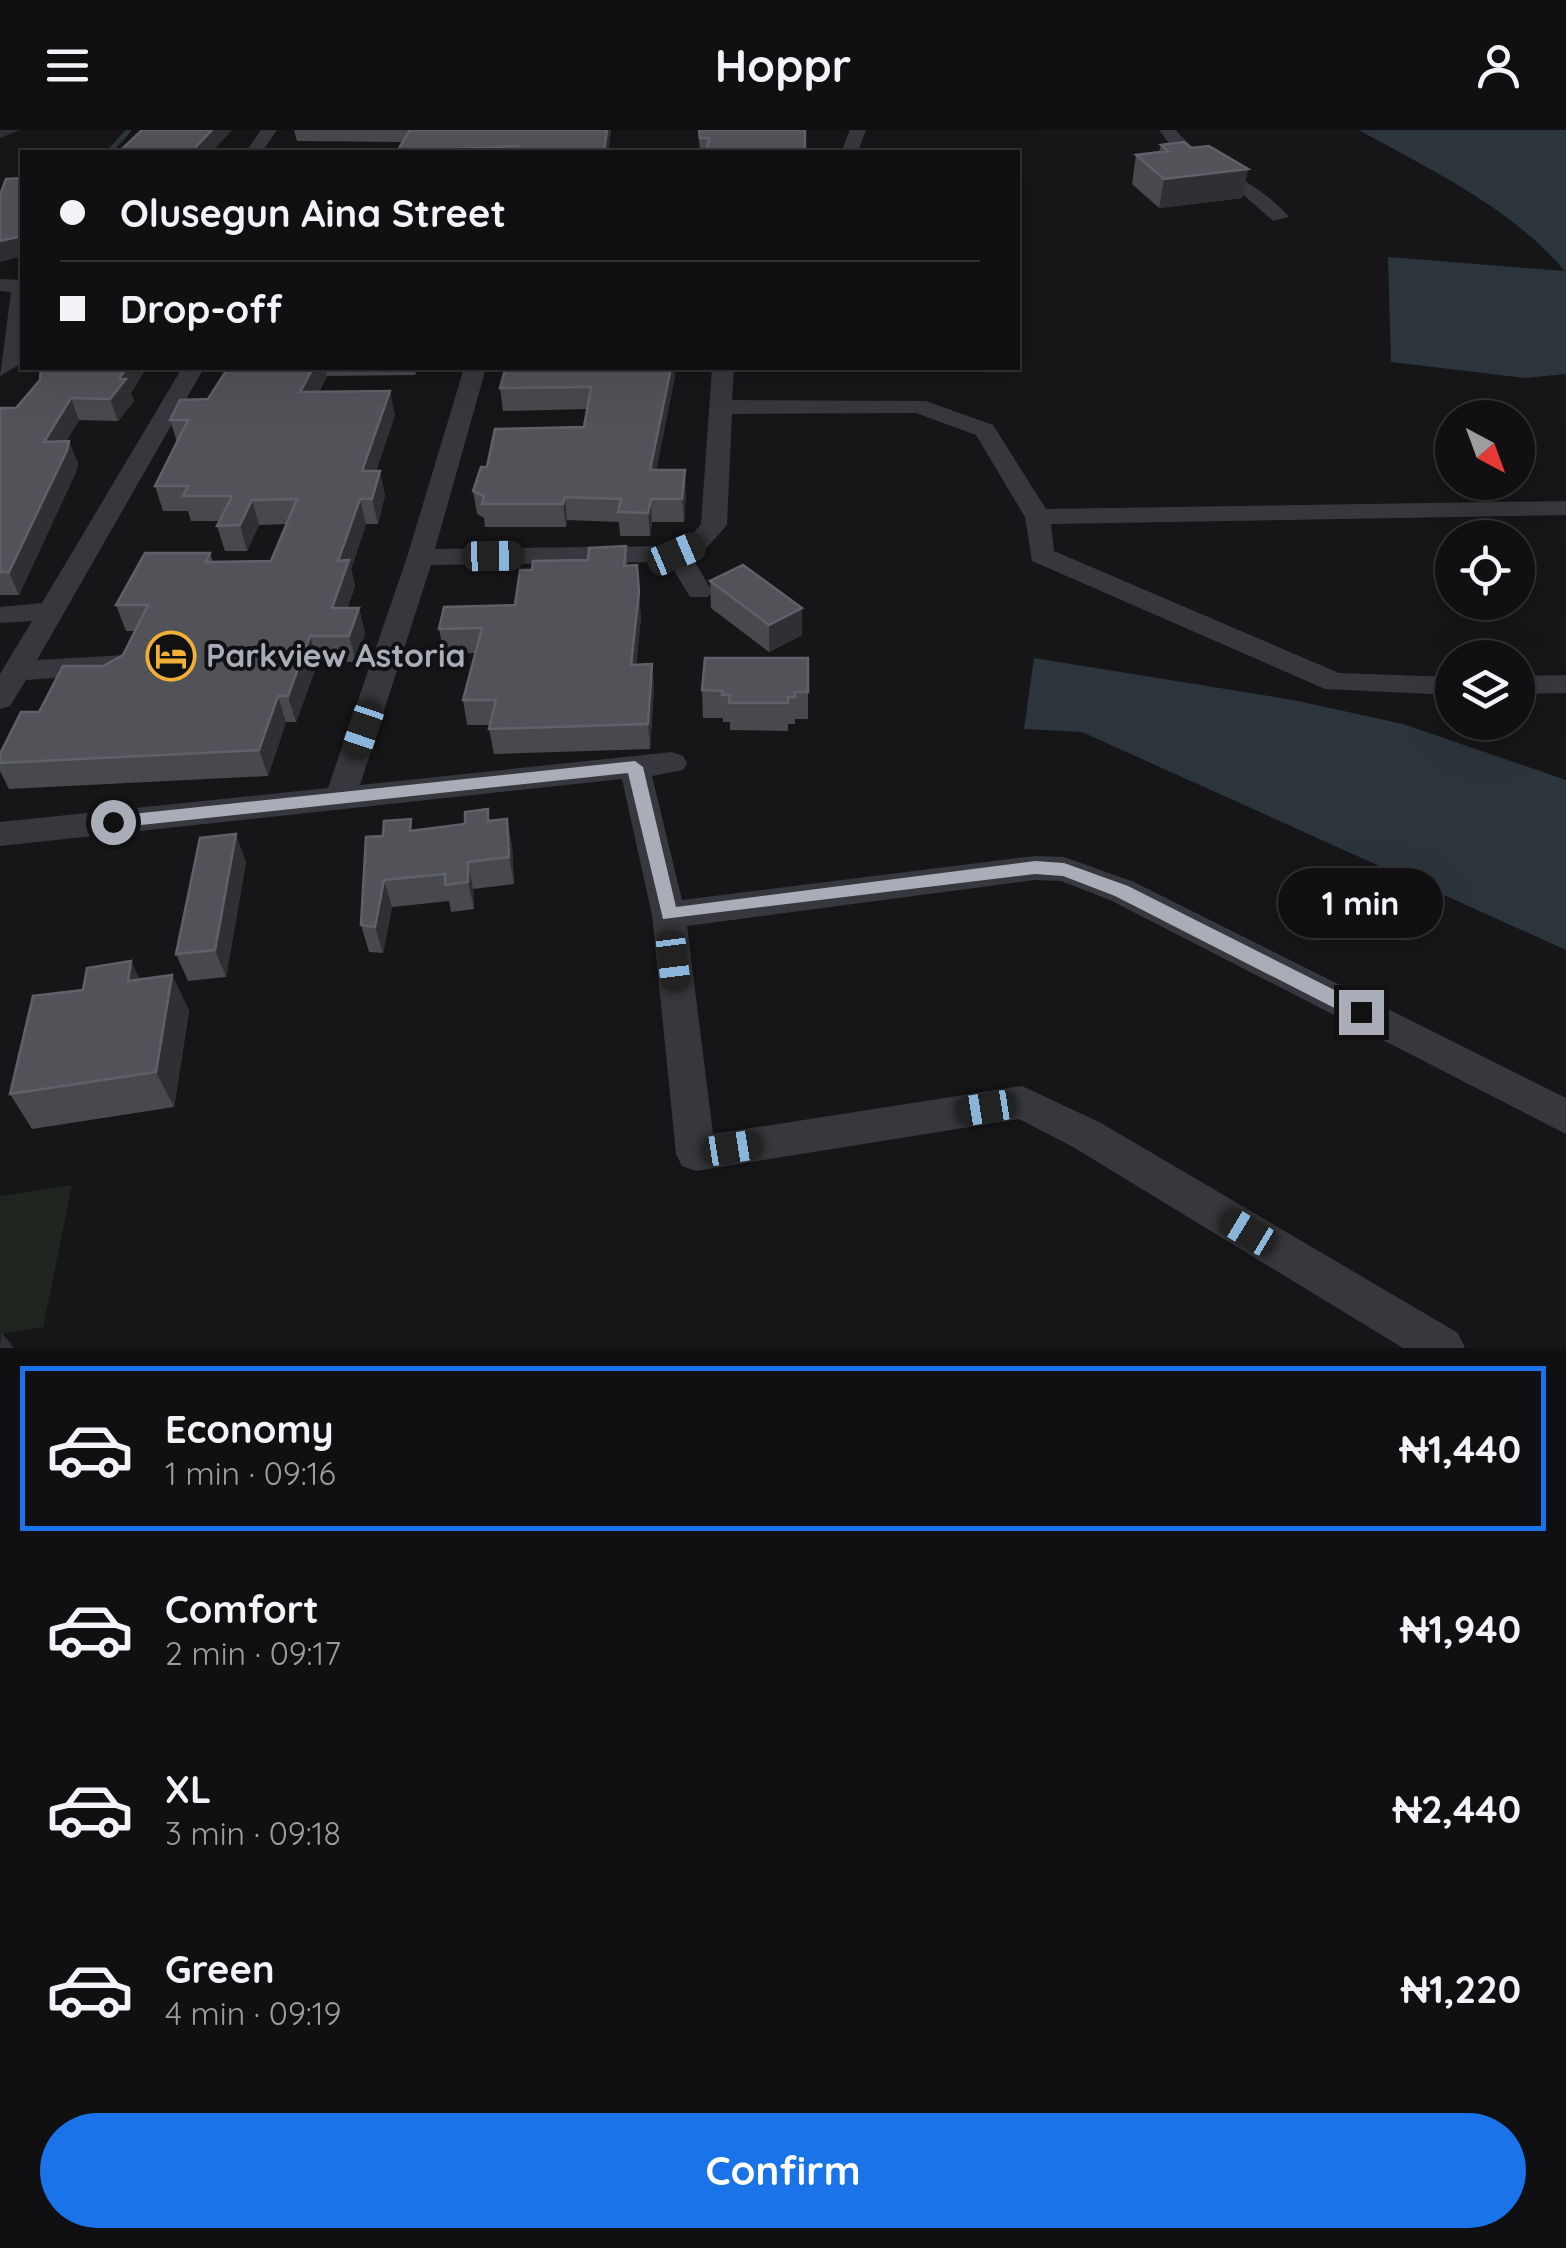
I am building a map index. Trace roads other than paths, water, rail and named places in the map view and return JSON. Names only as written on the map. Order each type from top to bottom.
[{"type":"street","points":[[1167,130],[1187,155],[1236,179],[1280,218]]},
{"type":"street","points":[[0,368],[16,358],[20,300]]},
{"type":"street","points":[[0,699],[192,370]]},
{"type":"street","points":[[340,798],[420,558],[474,370]]},
{"type":"street","points":[[420,558],[676,554],[695,546],[714,526],[723,370]]},
{"type":"street","points":[[721,408],[918,406],[984,430],[1038,517],[1041,555],[1335,682],[1435,685]]},
{"type":"street","points":[[1038,517],[1566,508]]},
{"type":"street","points":[[676,554],[699,591]]},
{"type":"street","points":[[0,616],[49,612]]},
{"type":"street","points":[[16,671],[126,664]]},
{"type":"street","points":[[1535,685],[1566,684]]},
{"type":"street","points":[[0,834],[672,763]]},
{"type":"street","points":[[635,767],[669,914],[696,1154],[1022,1102],[1087,1134],[1443,1348]]},
{"type":"street","points":[[669,914],[1035,868],[1064,869],[1122,891],[1566,1117]]},
{"type":"waterway","points":[[111,150],[129,130]]},
{"type":"place","name":"Parkview Astoria","points":[[171,656]]}]
